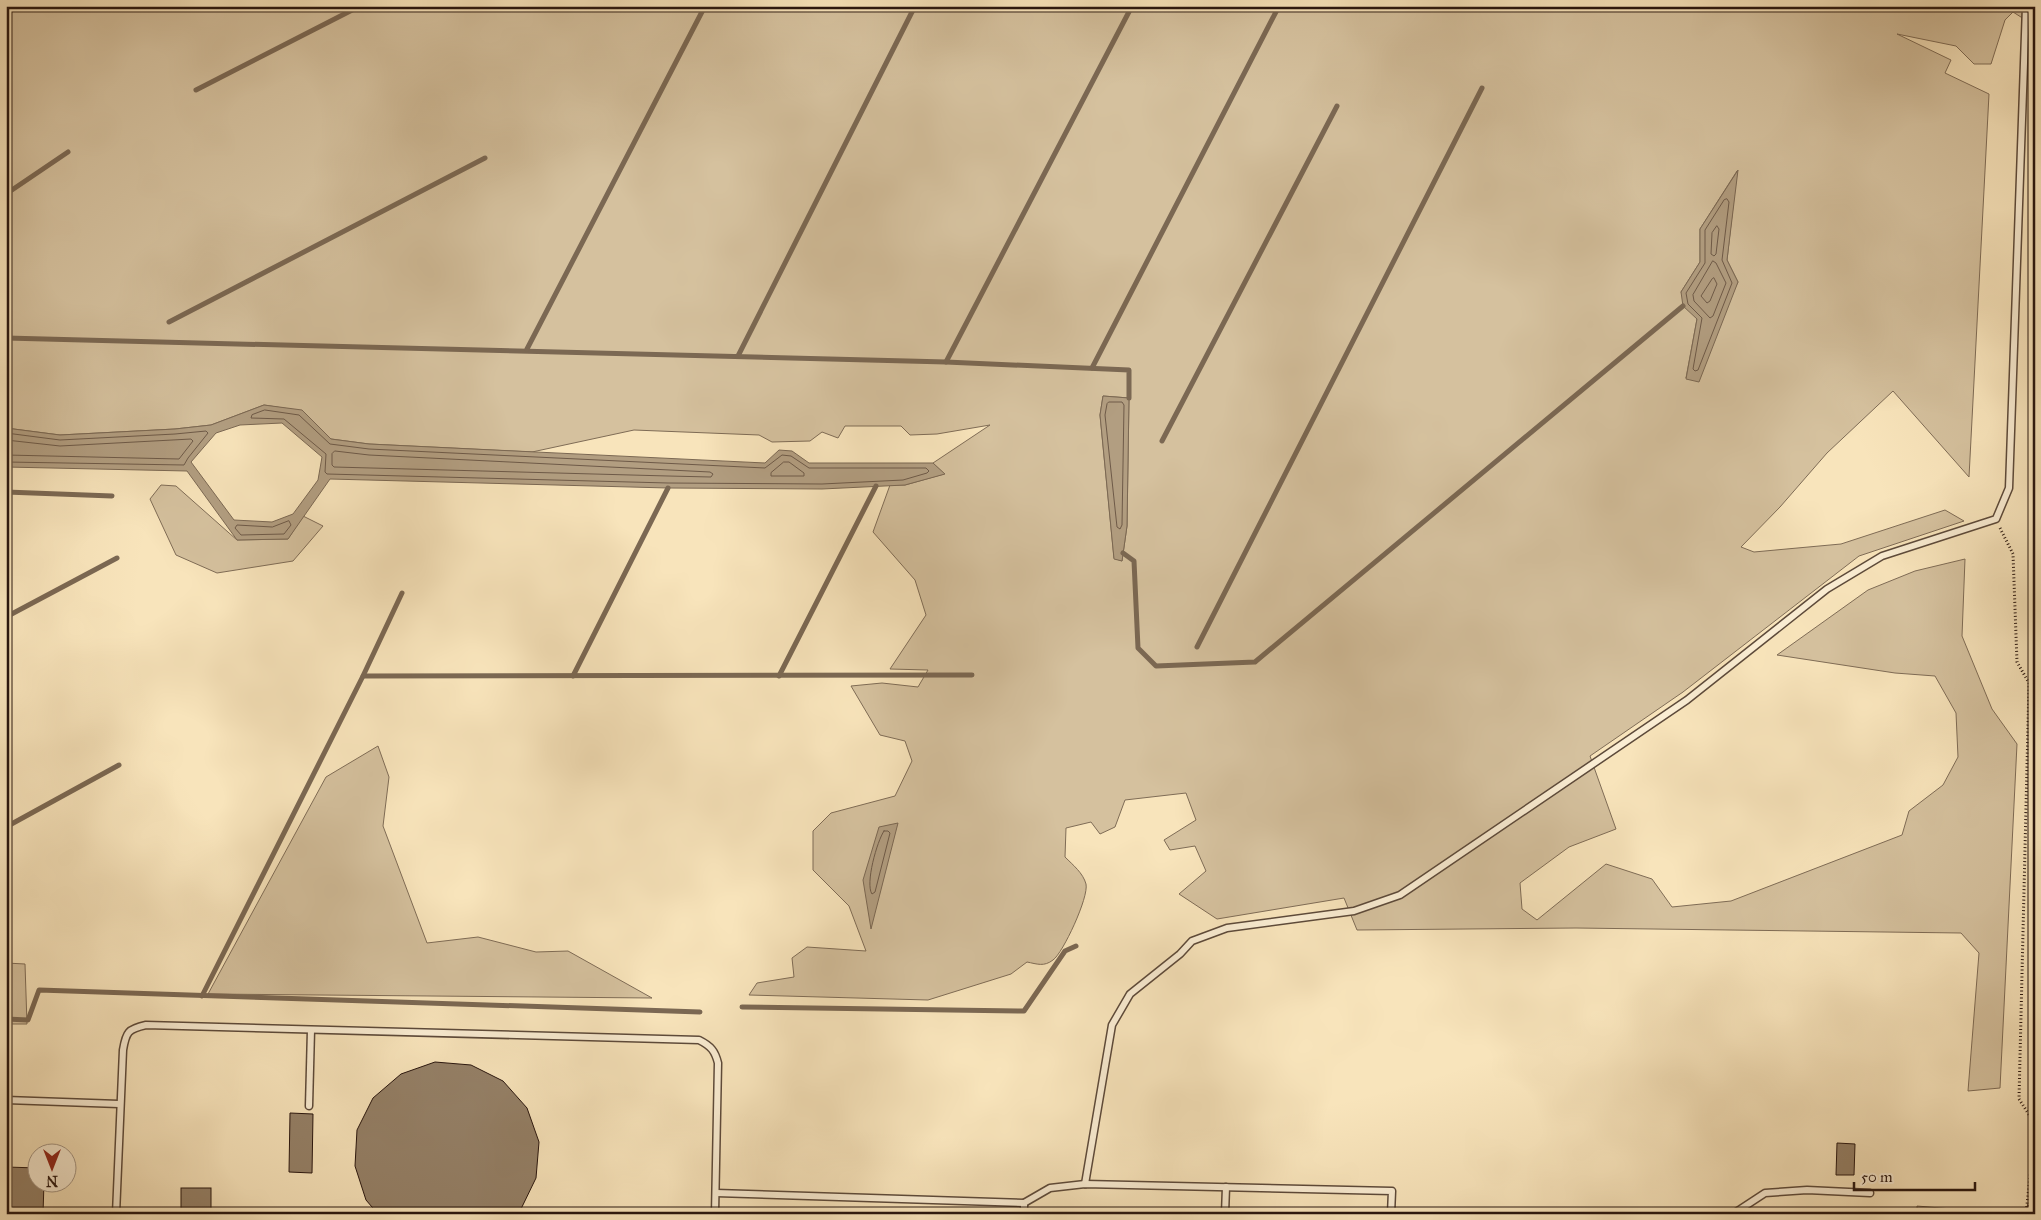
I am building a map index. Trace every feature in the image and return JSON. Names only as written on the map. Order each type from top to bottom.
[{"type":"lane","points":[[1085,1184],[1112,1025],[1130,994],[1180,954],[1192,941],[1228,928],[1354,911],[1400,895],[1687,700],[1828,589],[1882,556],[1996,519],[2009,488],[2026,6]]},
{"type":"lane","points":[[116,1214],[119,1104],[125,1036],[134,1028],[146,1026],[700,1040],[709,1045],[715,1052],[718,1062],[715,1214]]},
{"type":"lane","points":[[309,1106],[310,1030]]},
{"type":"lane","points":[[6,1100],[119,1104]]},
{"type":"lane","points":[[716,1193],[1024,1202],[1050,1188],[1085,1184],[1392,1191],[1391,1214]]},
{"type":"lane","points":[[1225,1214],[1226,1187]]},
{"type":"lane","points":[[1734,1214],[1765,1193],[1807,1190],[1870,1193]]},
{"type":"lane","points":[[1024,1202],[1024,1214]]},
{"type":"path","points":[[1996,519],[2013,554],[2017,662],[2029,683],[2019,1099],[2035,1124]]},
{"type":"path","points":[[2026,1214],[2035,1130]]},
{"type":"path","points":[[2027,1209],[2035,1195]]},
{"type":"shaded area","points":[[6,6],[2035,6],[2035,26],[2013,12],[2005,20],[1991,64],[1974,64],[1956,46],[1897,34],[1951,60],[1945,73],[1989,94],[1969,477],[1893,391],[1827,453],[1780,507],[1741,547],[1754,552],[1841,544],[1945,510],[1964,521],[1859,556],[1683,692],[1590,756],[1616,829],[1569,847],[1520,883],[1522,909],[1537,920],[1606,864],[1652,879],[1672,907],[1731,901],[1902,835],[1909,811],[1943,785],[1958,757],[1956,713],[1935,676],[1895,673],[1777,655],[1868,590],[1915,571],[1965,559],[1962,636],[1992,709],[2017,744],[2000,1088],[1968,1091],[1979,953],[1961,933],[1576,928],[1357,930],[1344,898],[1217,919],[1179,894],[1206,871],[1195,846],[1170,850],[1164,840],[1196,820],[1186,793],[1125,800],[1115,827],[1100,834],[1091,822],[1066,828],[1065,857],[1083,876],[1086,891],[1080,912],[1069,936],[1057,955],[1047,964],[1027,962],[1011,974],[928,1000],[749,995],[757,983],[794,977],[792,958],[807,947],[866,951],[849,906],[813,870],[813,831],[831,813],[895,796],[912,761],[905,741],[880,735],[851,686],[882,683],[918,687],[928,670],[890,669],[926,615],[915,580],[873,532],[890,485],[905,485],[944,474],[933,463],[990,425],[937,434],[910,435],[901,426],[845,426],[838,438],[822,432],[810,441],[772,442],[759,435],[634,430],[532,452],[369,444],[331,439],[302,411],[264,405],[211,425],[175,429],[60,435],[6,428]],"holes":[[[1737,171],[1727,260],[1738,282],[1686,378],[1697,319],[1681,292],[1700,262],[1700,229]],[[1103,396],[1129,398],[1127,526],[1122,561],[1114,558],[1100,415]]]},
{"type":"shaded area","points":[[161,485],[176,486],[237,540],[288,539],[303,516],[323,526],[293,561],[217,573],[176,555],[150,499]]},
{"type":"shaded area","points":[[378,746],[389,777],[383,826],[427,943],[478,937],[536,952],[568,951],[652,998],[208,994],[326,777]]},
{"type":"shaded area","points":[[6,963],[25,964],[27,1024],[6,1024]]},
{"type":"shaded area","points":[[1917,1206],[2011,1214],[1917,1214]]},
{"type":"water","points":[[1738,170],[1727,260],[1738,282],[1699,382],[1686,379],[1697,319],[1683,306],[1681,292],[1700,262],[1700,229]]},
{"type":"water","points":[[1103,396],[1129,398],[1127,526],[1122,561],[1114,559],[1100,415]]},
{"type":"water","points":[[264,405],[302,410],[331,439],[369,444],[765,463],[779,450],[792,451],[809,463],[933,463],[945,474],[905,485],[822,489],[668,488],[330,479],[288,539],[237,540],[187,471],[6,467],[6,428],[60,435],[175,429],[211,425]],"holes":[[[282,423],[322,457],[318,480],[293,514],[272,522],[234,520],[191,462],[216,433],[240,425]]]},
{"type":"water","points":[[898,823],[871,929],[863,880],[879,827]]},
{"type":"building","points":[[435,1062],[471,1065],[503,1081],[527,1108],[539,1142],[536,1178],[520,1211],[516,1214],[378,1214],[366,1200],[355,1166],[357,1130],[373,1098],[401,1074]]},
{"type":"building","points":[[290,1113],[313,1114],[312,1173],[289,1172]]},
{"type":"building","points":[[1837,1143],[1855,1144],[1854,1175],[1836,1175]]},
{"type":"building","points":[[6,1167],[28,1168],[28,1192],[44,1192],[43,1214],[6,1214]]},
{"type":"building","points":[[181,1188],[211,1188],[211,1214],[181,1214]]},
{"type":"waterway","points":[[196,90],[360,6]]},
{"type":"waterway","points":[[527,349],[705,6]]},
{"type":"waterway","points":[[738,356],[915,6]]},
{"type":"waterway","points":[[946,362],[1132,6]]},
{"type":"waterway","points":[[1092,368],[1279,6]]},
{"type":"waterway","points":[[1197,647],[1482,88]]},
{"type":"waterway","points":[[1162,441],[1337,106]]},
{"type":"waterway","points":[[6,194],[68,152]]},
{"type":"waterway","points":[[169,322],[485,158]]},
{"type":"waterway","points":[[1123,553],[1134,561],[1138,648],[1156,666],[1255,662],[1683,306]]},
{"type":"waterway","points":[[6,338],[946,362],[1129,370],[1129,398]]},
{"type":"waterway","points":[[779,676],[876,486]]},
{"type":"waterway","points":[[573,676],[668,488]]},
{"type":"waterway","points":[[6,492],[112,496]]},
{"type":"waterway","points":[[6,617],[117,558]]},
{"type":"waterway","points":[[202,996],[363,676],[402,593]]},
{"type":"waterway","points":[[363,676],[972,675]]},
{"type":"waterway","points":[[6,827],[119,765]]},
{"type":"waterway","points":[[742,1007],[1024,1011],[1065,951],[1076,946]]},
{"type":"waterway","points":[[6,1019],[28,1020],[39,990],[700,1012]]}]
